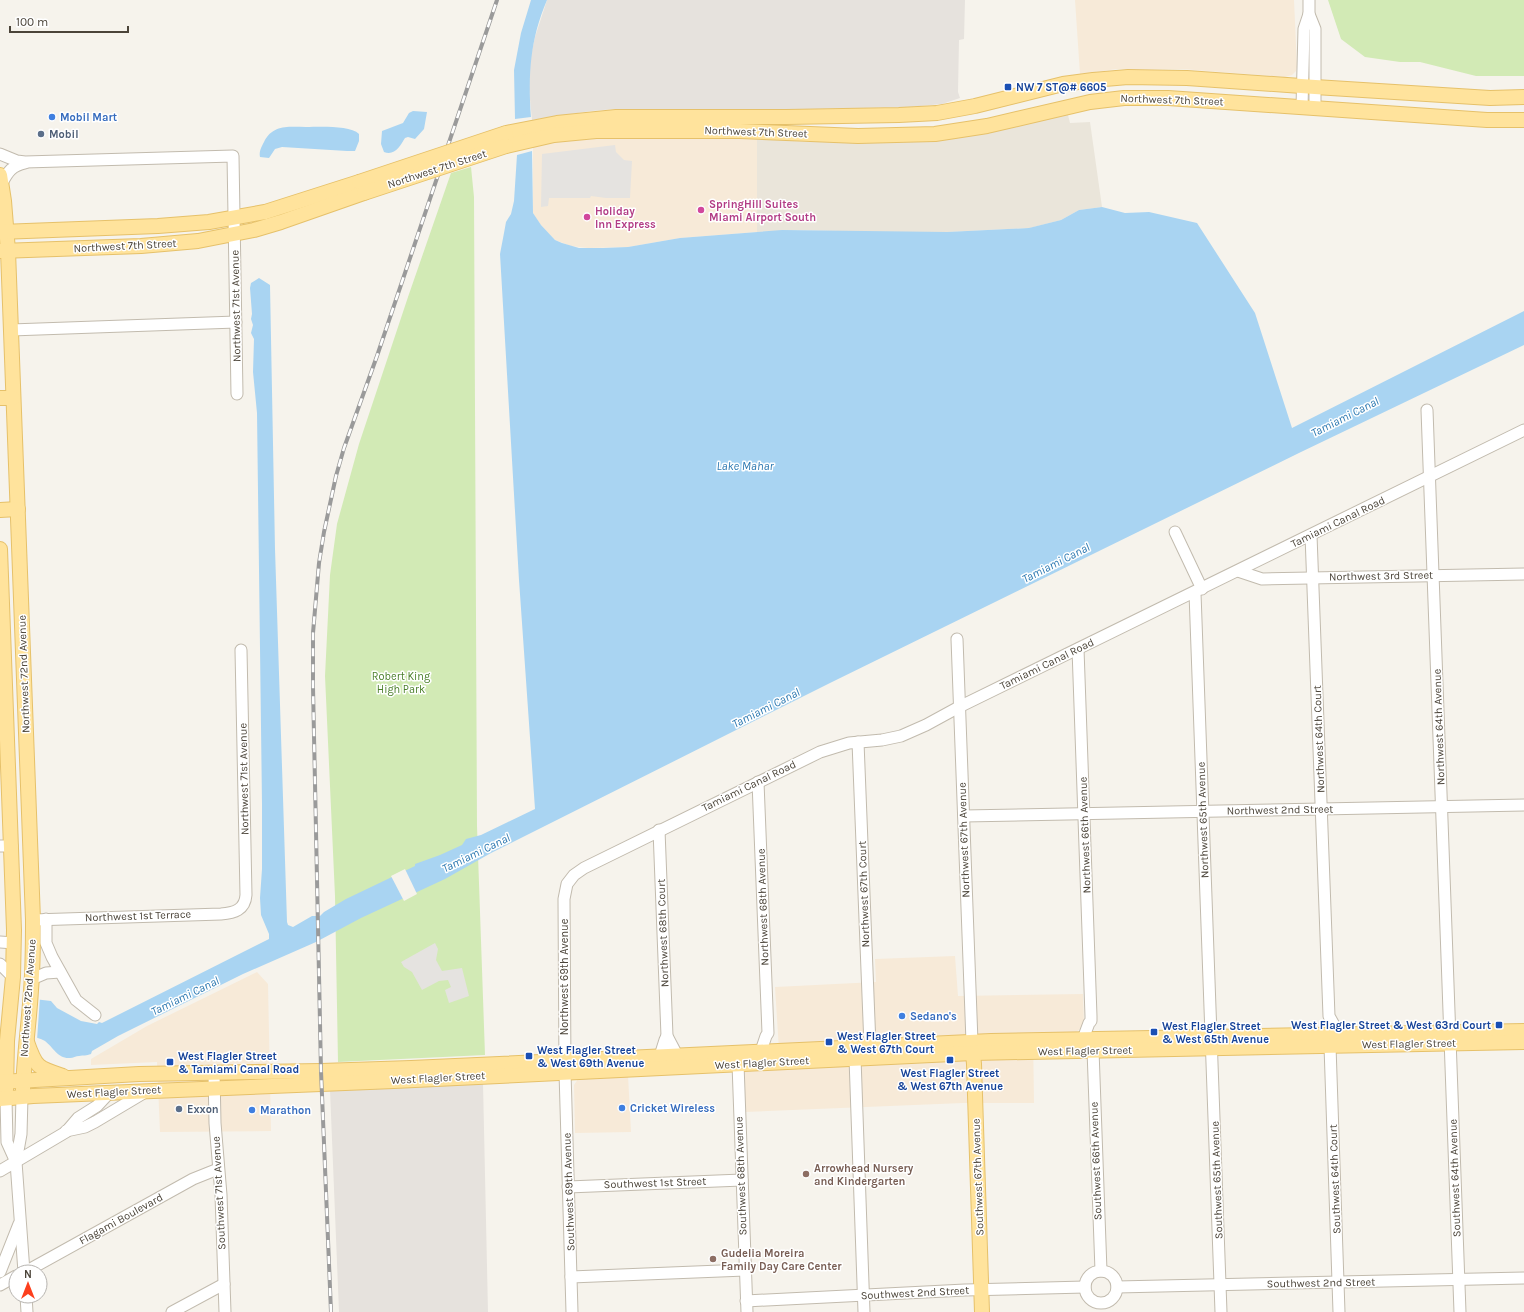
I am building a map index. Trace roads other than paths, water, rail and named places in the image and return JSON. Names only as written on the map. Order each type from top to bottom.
[{"type":"main road","name":"Northwest 7th Street","points":[[3,232],[158,226],[209,222],[234,218],[362,187],[557,123],[616,117],[877,116],[937,113],[975,106],[1063,84],[1128,76],[1187,78],[1490,98],[1524,97]]},
{"type":"main road","name":"Northwest 7th Street","points":[[506,140],[609,130],[740,131],[858,136],[935,134],[987,126],[1073,105],[1124,98],[1168,98],[1487,120],[1524,120]]},
{"type":"main road","name":"Northwest 72nd Avenue","points":[[1,179],[4,251],[11,330],[7,398],[18,509],[31,845],[39,920],[24,1063],[22,1097]]},
{"type":"main road","name":"Northwest 7th Street","points":[[4,251],[169,244],[234,234],[281,222],[362,187]]},
{"type":"main road","points":[[0,510],[18,509]]},
{"type":"main road","name":"Northwest 72nd Avenue","points":[[0,549],[6,846],[14,920],[12,983],[3,1082],[3,1099]]},
{"type":"main road","points":[[1,621],[22,619]]},
{"type":"main road","points":[[4,734],[26,733]]},
{"type":"main road","points":[[6,846],[31,845]]},
{"type":"main road","points":[[14,920],[39,920]]},
{"type":"main road","name":"West Flagler Street","points":[[1212,1042],[1330,1046],[1450,1038],[1524,1031]]},
{"type":"main road","name":"West Flagler Street","points":[[564,1066],[660,1056],[870,1046],[972,1047],[1212,1042],[1321,1034],[1524,1042]]},
{"type":"main road","name":"West Flagler Street","points":[[3,1099],[148,1090],[214,1080],[411,1074],[564,1066],[738,1064],[855,1058],[972,1047],[1084,1039],[1096,1045]]},
{"type":"main road","points":[[27,1042],[32,1058],[40,1068],[72,1078]]},
{"type":"main road","name":"Southwest 67th Avenue","points":[[972,1047],[982,1312]]},
{"type":"main road","name":"West Flagler Street","points":[[3,1082],[152,1074],[214,1080]]},
{"type":"street","points":[[1309,0],[1309,14],[1304,29],[1309,87],[1309,107]]},
{"type":"street","points":[[0,154],[17,161],[25,162]]},
{"type":"street","name":"Northwest 71st Avenue","points":[[25,162],[234,156],[237,394]]},
{"type":"street","points":[[1,179],[16,165],[25,162]]},
{"type":"street","points":[[11,330],[236,322]]},
{"type":"street","name":"Northwest 64th Avenue","points":[[1427,410],[1450,1038]]},
{"type":"street","name":"Tamiami Canal Road","points":[[568,884],[574,875],[584,868],[820,752],[840,745],[901,736],[926,725],[959,707],[1524,430]]},
{"type":"street","name":"Northwest 65th Avenue","points":[[1175,532],[1198,591],[1203,811],[1212,1042]]},
{"type":"street","name":"Northwest 64th Court","points":[[1311,535],[1329,1016],[1339,1034]]},
{"type":"street","name":"Northwest 3rd Street","points":[[1238,571],[1262,579],[1524,574]]},
{"type":"street","name":"Northwest 67th Avenue","points":[[957,639],[972,1047]]},
{"type":"street","name":"Northwest 66th Avenue","points":[[1078,649],[1091,1021],[1094,1024],[1096,1045]]},
{"type":"street","name":"Northwest 71st Avenue","points":[[241,650],[246,895],[242,908]]},
{"type":"street","name":"Northwest 67th Court","points":[[858,742],[870,1046]]},
{"type":"street","name":"Northwest 68th Avenue","points":[[758,782],[768,1033],[761,1051]]},
{"type":"street","name":"Northwest 2nd Street","points":[[964,816],[1524,805]]},
{"type":"street","name":"Northwest 68th Court","points":[[659,830],[667,1036],[677,1055]]},
{"type":"street","name":"Northwest 69th Avenue","points":[[564,1066],[564,899],[568,884]]},
{"type":"street","name":"Northwest 1st Terrace","points":[[39,920],[221,914],[235,912],[242,908]]},
{"type":"street","points":[[39,920],[46,943],[76,1000],[96,1015]]},
{"type":"street","points":[[0,942],[14,943]]},
{"type":"street","points":[[0,964],[12,983]]},
{"type":"street","points":[[32,985],[46,973],[60,972]]},
{"type":"street","name":"Northwest 64th Court","points":[[1321,1034],[1326,1019],[1329,1016]]},
{"type":"street","name":"Northwest 66th Avenue","points":[[1084,1039],[1091,1021]]},
{"type":"street","name":"Northwest 68th Avenue","points":[[768,1033],[778,1051]]},
{"type":"street","name":"Northwest 68th Court","points":[[660,1056],[667,1036]]},
{"type":"street","name":"Southwest 64th Avenue","points":[[1450,1038],[1460,1312]]},
{"type":"street","name":"Southwest 65th Avenue","points":[[1212,1042],[1221,1312]]},
{"type":"street","name":"Southwest 66th Avenue","points":[[1096,1045],[1101,1271]]},
{"type":"street","name":"Southwest 64th Court","points":[[1330,1046],[1340,1312]]},
{"type":"street","points":[[855,1058],[864,1312]]},
{"type":"street","name":"Southwest 68th Avenue","points":[[738,1064],[746,1306]]},
{"type":"street","name":"Southwest 69th Avenue","points":[[564,1066],[572,1312]]},
{"type":"street","name":"Southwest 71st Avenue","points":[[214,1080],[225,1312]]},
{"type":"street","points":[[0,1171],[66,1132],[95,1122],[148,1090]]},
{"type":"street","points":[[66,1132],[78,1118],[97,1106],[110,1092]]},
{"type":"street","points":[[22,1097],[21,1134],[16,1162],[24,1264]]},
{"type":"street","points":[[3,1099],[7,1142],[16,1162]]},
{"type":"street","name":"Flagami Boulevard","points":[[39,1264],[193,1178],[218,1169]]},
{"type":"street","name":"Southwest 1st Street","points":[[568,1187],[742,1180]]},
{"type":"street","points":[[0,1272],[20,1219]]},
{"type":"street","points":[[571,1277],[745,1270]]},
{"type":"street","points":[[1101,1271],[1112,1275],[1117,1287],[1113,1298],[1101,1308],[1088,1297],[1085,1287],[1089,1276],[1101,1271]]},
{"type":"street","name":"Southwest 2nd Street","points":[[1117,1287],[1524,1278]]},
{"type":"street","points":[[172,1312],[224,1284]]},
{"type":"street","name":"Southwest 2nd Street","points":[[746,1306],[864,1296],[1085,1287]]},
{"type":"water","points":[[531,0],[547,0],[537,29],[532,57],[530,72],[531,117],[515,119],[514,70],[521,33]]},
{"type":"water","points":[[413,111],[427,112],[424,129],[415,139],[408,137],[405,138],[397,150],[391,153],[384,152],[381,144],[382,131],[403,123],[409,113]]},
{"type":"water","points":[[294,127],[334,127],[349,129],[359,134],[359,141],[355,151],[282,147],[275,149],[269,158],[260,157],[260,151],[268,136],[277,129]]},
{"type":"water","name":"Lake Mahar","points":[[532,151],[533,213],[541,225],[555,240],[579,248],[628,247],[680,238],[782,230],[947,232],[1029,228],[1061,220],[1079,210],[1102,207],[1125,213],[1149,212],[1197,223],[1255,313],[1292,428],[1524,311],[1524,345],[1301,452],[830,683],[491,853],[445,879],[361,918],[316,942],[243,974],[118,1036],[92,1051],[91,1054],[71,1058],[62,1057],[48,1043],[41,1039],[14,1033],[0,995],[51,1001],[57,1008],[81,1021],[97,1024],[99,1022],[102,1023],[269,939],[269,934],[261,915],[260,898],[262,869],[262,804],[257,413],[253,372],[254,339],[251,333],[253,325],[251,319],[250,288],[251,283],[259,278],[270,285],[275,549],[288,925],[293,927],[312,916],[320,916],[346,899],[415,866],[415,864],[462,845],[466,839],[481,835],[535,809],[519,580],[500,254],[506,222],[511,214],[514,201],[517,155]]},
{"type":"railway","points":[[331,1312],[321,1071],[313,687],[313,633],[319,563],[336,476],[344,448],[377,356],[497,0]]},
{"type":"place","name":"NW 7 ST@# 6605","points":[[1008,87]]},
{"type":"place","name":"Mobil Mart","points":[[52,117]]},
{"type":"place","name":"Mobil","points":[[41,134]]},
{"type":"place","name":"SpringHill Suites Miami Airport South","points":[[701,210]]},
{"type":"place","name":"Holiday Inn Express","points":[[587,217]]},
{"type":"place","name":"Sedano's","points":[[902,1016]]},
{"type":"place","name":"West Flagler Street & West 63rd Court","points":[[1499,1025]]},
{"type":"place","name":"West Flagler Street & West 65th Avenue","points":[[1154,1032]]},
{"type":"place","name":"West Flagler Street & West 67th Court","points":[[829,1042]]},
{"type":"place","name":"West Flagler Street & West 69th Avenue","points":[[529,1056]]},
{"type":"place","name":"West Flagler Street & West 67th Avenue","points":[[950,1060]]},
{"type":"place","name":"West Flagler Street & Tamiami Canal Road","points":[[170,1062]]},
{"type":"place","name":"Cricket Wireless","points":[[622,1108]]},
{"type":"place","name":"Exxon","points":[[179,1109]]},
{"type":"place","name":"Marathon","points":[[252,1110]]},
{"type":"place","name":"Arrowhead Nursery and Kindergarten","points":[[806,1174]]},
{"type":"place","name":"Gudelia Moreira Family Day Care Center","points":[[713,1259]]},
{"type":"water label","name":"Tamiami Canal","points":[[1345,417]]},
{"type":"water label","name":"Tamiami Canal","points":[[1056,563]]},
{"type":"water label","name":"Tamiami Canal","points":[[766,708]]},
{"type":"water label","name":"Tamiami Canal","points":[[476,853]]},
{"type":"water label","name":"Tamiami Canal","points":[[185,996]]},
{"type":"park label","name":"Robert King High Park","points":[[401,682]]}]
